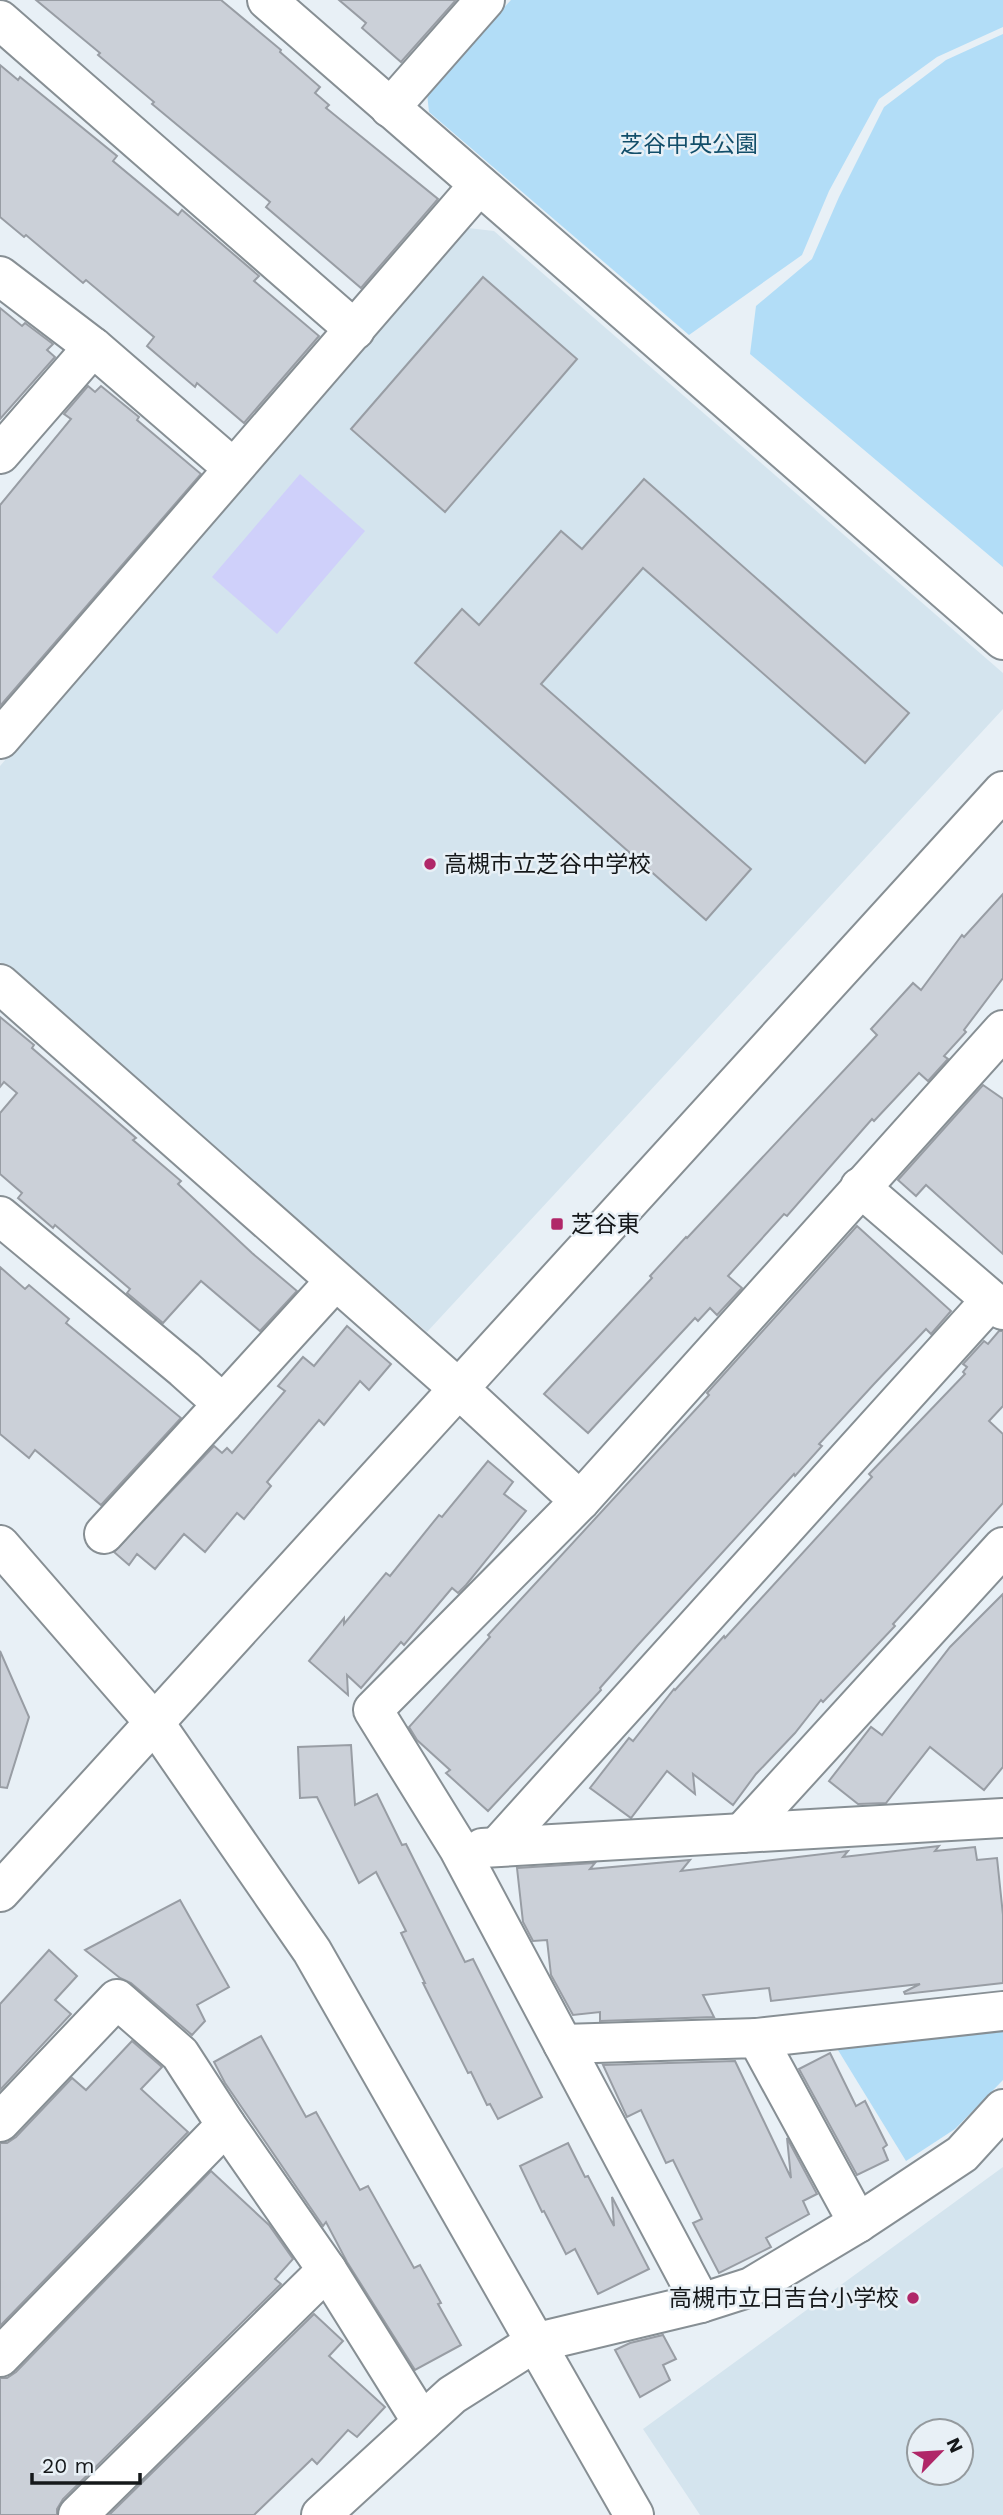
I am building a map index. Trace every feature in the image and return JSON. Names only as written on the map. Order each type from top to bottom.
[{"type":"street","points":[[267,0],[1003,640]]},
{"type":"street","points":[[390,107],[485,0]]},
{"type":"street","points":[[0,20],[355,330]]},
{"type":"street","points":[[0,739],[479,185]]},
{"type":"street","points":[[0,276],[93,347],[233,468]]},
{"type":"street","points":[[0,454],[93,347]]},
{"type":"street","points":[[0,1892],[1003,791]]},
{"type":"street","points":[[0,984],[459,1389],[580,1501]]},
{"type":"street","points":[[701,2303],[459,1849],[373,1710],[580,1501],[860,1187],[998,1046]]},
{"type":"street","points":[[497,1847],[997,1305],[860,1187]]},
{"type":"street","points":[[0,1216],[223,1404]]},
{"type":"street","points":[[104,1534],[335,1281]]},
{"type":"street","points":[[0,1545],[155,1722],[312,1951],[534,2343],[635,2515]]},
{"type":"street","points":[[743,1833],[1003,1547]]},
{"type":"street","points":[[459,1849],[1003,1818]]},
{"type":"street","points":[[0,2122],[117,1999],[180,2054],[327,2270],[422,2422]]},
{"type":"street","points":[[564,2044],[757,2038],[1003,2011]]},
{"type":"street","points":[[757,2038],[858,2223]]},
{"type":"street","points":[[321,2515],[452,2395],[534,2343],[701,2303],[751,2287],[858,2223],[962,2154],[1003,2109]]},
{"type":"street","points":[[0,2357],[226,2125]]},
{"type":"street","points":[[78,2515],[327,2270]]},
{"type":"shaded area","name":"高槻市立芝谷中学校","points":[[468,228],[494,231],[1003,673],[1003,709],[427,1332],[0,962],[0,766]]},
{"type":"shaded area","points":[[300,474],[365,531],[277,634],[212,577]]},
{"type":"shaded area","name":"高槻市立日吉台小学校","points":[[1003,2167],[1003,2515],[700,2515],[643,2429]]},
{"type":"green space","name":"芝谷中央公園","points":[[511,0],[1003,0],[1003,27],[937,57],[879,99],[829,191],[802,255],[689,335],[429,112],[427,93]]},
{"type":"green space","points":[[1003,34],[1003,567],[750,354],[756,306],[812,259],[839,197],[884,107],[946,60]]},
{"type":"green space","points":[[1003,2027],[1003,2080],[955,2129],[906,2161],[830,2037]]},
{"type":"building","points":[[36,0],[221,0],[320,87],[315,93],[329,105],[326,108],[438,199],[361,288],[266,207],[270,202],[152,104],[154,102],[98,55],[100,53]]},
{"type":"building","points":[[339,0],[456,0],[401,62],[362,28],[366,23]]},
{"type":"building","points":[[0,65],[18,80],[20,77],[117,156],[113,161],[178,215],[182,210],[259,276],[254,281],[319,336],[244,423],[197,383],[195,387],[147,346],[154,337],[86,280],[83,283],[0,217]]},
{"type":"building","points":[[483,277],[577,359],[445,512],[351,429]]},
{"type":"building","points":[[0,308],[22,326],[25,323],[53,344],[47,350],[55,357],[0,419]]},
{"type":"building","points":[[88,386],[95,392],[101,386],[201,474],[0,706],[0,505],[71,419],[64,414]]},
{"type":"building","points":[[644,479],[909,713],[865,763],[643,568],[541,684],[751,869],[706,920],[415,663],[462,609],[479,625],[561,531],[582,549]]},
{"type":"building","points":[[1003,894],[1003,978],[964,1030],[966,1032],[944,1056],[948,1059],[928,1081],[919,1073],[874,1121],[872,1119],[787,1216],[784,1214],[728,1276],[742,1288],[717,1315],[710,1308],[698,1321],[695,1318],[588,1433],[544,1394],[652,1278],[650,1276],[686,1237],[877,1035],[871,1029],[913,983],[921,990],[962,935],[964,937]]},
{"type":"building","points":[[0,1017],[136,1138],[133,1140],[181,1181],[178,1184],[297,1291],[260,1331],[201,1281],[163,1323],[127,1293],[130,1289],[55,1225],[53,1228],[18,1198],[22,1193],[0,1174],[0,1113],[17,1093],[4,1082],[0,1087]]},
{"type":"building","points":[[983,1085],[1003,1099],[1003,1254],[926,1185],[916,1196],[898,1180]]},
{"type":"building","points":[[857,1226],[951,1311],[931,1334],[926,1329],[874,1384],[819,1444],[822,1446],[795,1476],[794,1474],[637,1646],[601,1690],[488,1811],[446,1773],[450,1770],[417,1740],[409,1727],[490,1637],[488,1635],[709,1395],[707,1393]]},
{"type":"building","points":[[0,1267],[25,1289],[29,1285],[69,1319],[66,1323],[181,1418],[101,1505],[35,1450],[29,1458],[0,1434]]},
{"type":"building","points":[[347,1326],[391,1364],[369,1390],[360,1381],[324,1425],[319,1420],[267,1482],[271,1486],[244,1519],[237,1513],[205,1552],[184,1534],[155,1569],[137,1554],[129,1565],[114,1552],[214,1446],[222,1453],[227,1448],[232,1453],[285,1391],[278,1386],[303,1357],[314,1366]]},
{"type":"building","points":[[999,1331],[1003,1331],[1003,1406],[989,1421],[1003,1434],[1003,1503],[893,1624],[895,1626],[823,1702],[821,1700],[795,1733],[756,1774],[733,1805],[693,1774],[695,1794],[667,1771],[631,1818],[590,1788],[629,1738],[633,1741],[674,1689],[724,1636],[725,1638],[872,1477],[869,1474],[965,1374],[963,1372],[967,1367],[963,1364],[984,1341],[988,1344]]},
{"type":"building","points":[[488,1461],[513,1482],[504,1494],[526,1511],[466,1585],[458,1593],[452,1588],[404,1645],[401,1642],[361,1688],[347,1675],[348,1695],[309,1661],[386,1573],[390,1576],[439,1515],[442,1517]]},
{"type":"building","points":[[1003,1594],[1003,1767],[984,1790],[930,1747],[886,1803],[858,1804],[829,1781],[871,1727],[882,1735],[950,1647]]},
{"type":"building","points":[[0,1651],[29,1717],[7,1788],[0,1787]]},
{"type":"building","points":[[351,1745],[355,1805],[377,1794],[402,1845],[406,1844],[465,1962],[473,1959],[542,2097],[498,2119],[490,2104],[487,2105],[471,2072],[468,2073],[423,1983],[401,1933],[406,1931],[376,1872],[359,1883],[317,1797],[300,1798],[298,1747]]},
{"type":"building","points":[[939,1846],[935,1851],[975,1847],[977,1860],[997,1858],[1003,1915],[1003,1983],[905,1994],[904,1992],[920,1984],[771,2001],[769,1988],[703,1995],[714,2017],[600,2021],[600,2012],[573,2015],[551,1975],[547,1940],[533,1941],[523,1922],[517,1868],[595,1863],[590,1869],[690,1860],[681,1871],[848,1851],[843,1857]]},
{"type":"building","points":[[180,1900],[229,1987],[197,2005],[205,2021],[192,2035],[131,1983],[120,1978],[85,1950]]},
{"type":"building","points":[[49,1950],[77,1976],[55,2000],[71,2014],[0,2090],[0,2004]]},
{"type":"building","points":[[261,2036],[306,2117],[316,2112],[360,2190],[368,2186],[414,2268],[420,2265],[461,2345],[415,2370],[347,2262],[326,2222],[323,2226],[225,2083],[214,2062]]},
{"type":"building","points":[[132,2041],[162,2067],[141,2089],[188,2132],[0,2326],[0,2143],[7,2143],[16,2137],[72,2078],[86,2090]]},
{"type":"building","points":[[830,2053],[856,2106],[865,2101],[887,2145],[883,2148],[888,2160],[857,2175],[799,2069]]},
{"type":"building","points":[[735,2061],[791,2178],[787,2138],[817,2194],[803,2201],[809,2214],[766,2238],[771,2247],[719,2273],[693,2223],[702,2219],[673,2160],[666,2163],[641,2110],[627,2117],[603,2065]]},
{"type":"building","points":[[568,2143],[614,2226],[612,2197],[649,2269],[598,2294],[575,2249],[566,2254],[520,2166]]},
{"type":"building","points":[[211,2171],[269,2225],[293,2259],[275,2279],[281,2284],[63,2499],[57,2509],[57,2515],[0,2515],[0,2378],[7,2378],[16,2372]]},
{"type":"building","points":[[314,2314],[343,2341],[329,2356],[385,2407],[357,2437],[348,2430],[317,2464],[312,2459],[254,2515],[109,2515]]},
{"type":"building","points":[[663,2335],[676,2359],[663,2365],[670,2380],[640,2397],[615,2350],[630,2343]]},
{"type":"place","name":"高槻市立芝谷中学校","points":[[430,864]]},
{"type":"place","name":"芝谷東","points":[[557,1224]]},
{"type":"place","name":"高槻市立日吉台小学校","points":[[913,2298]]}]
